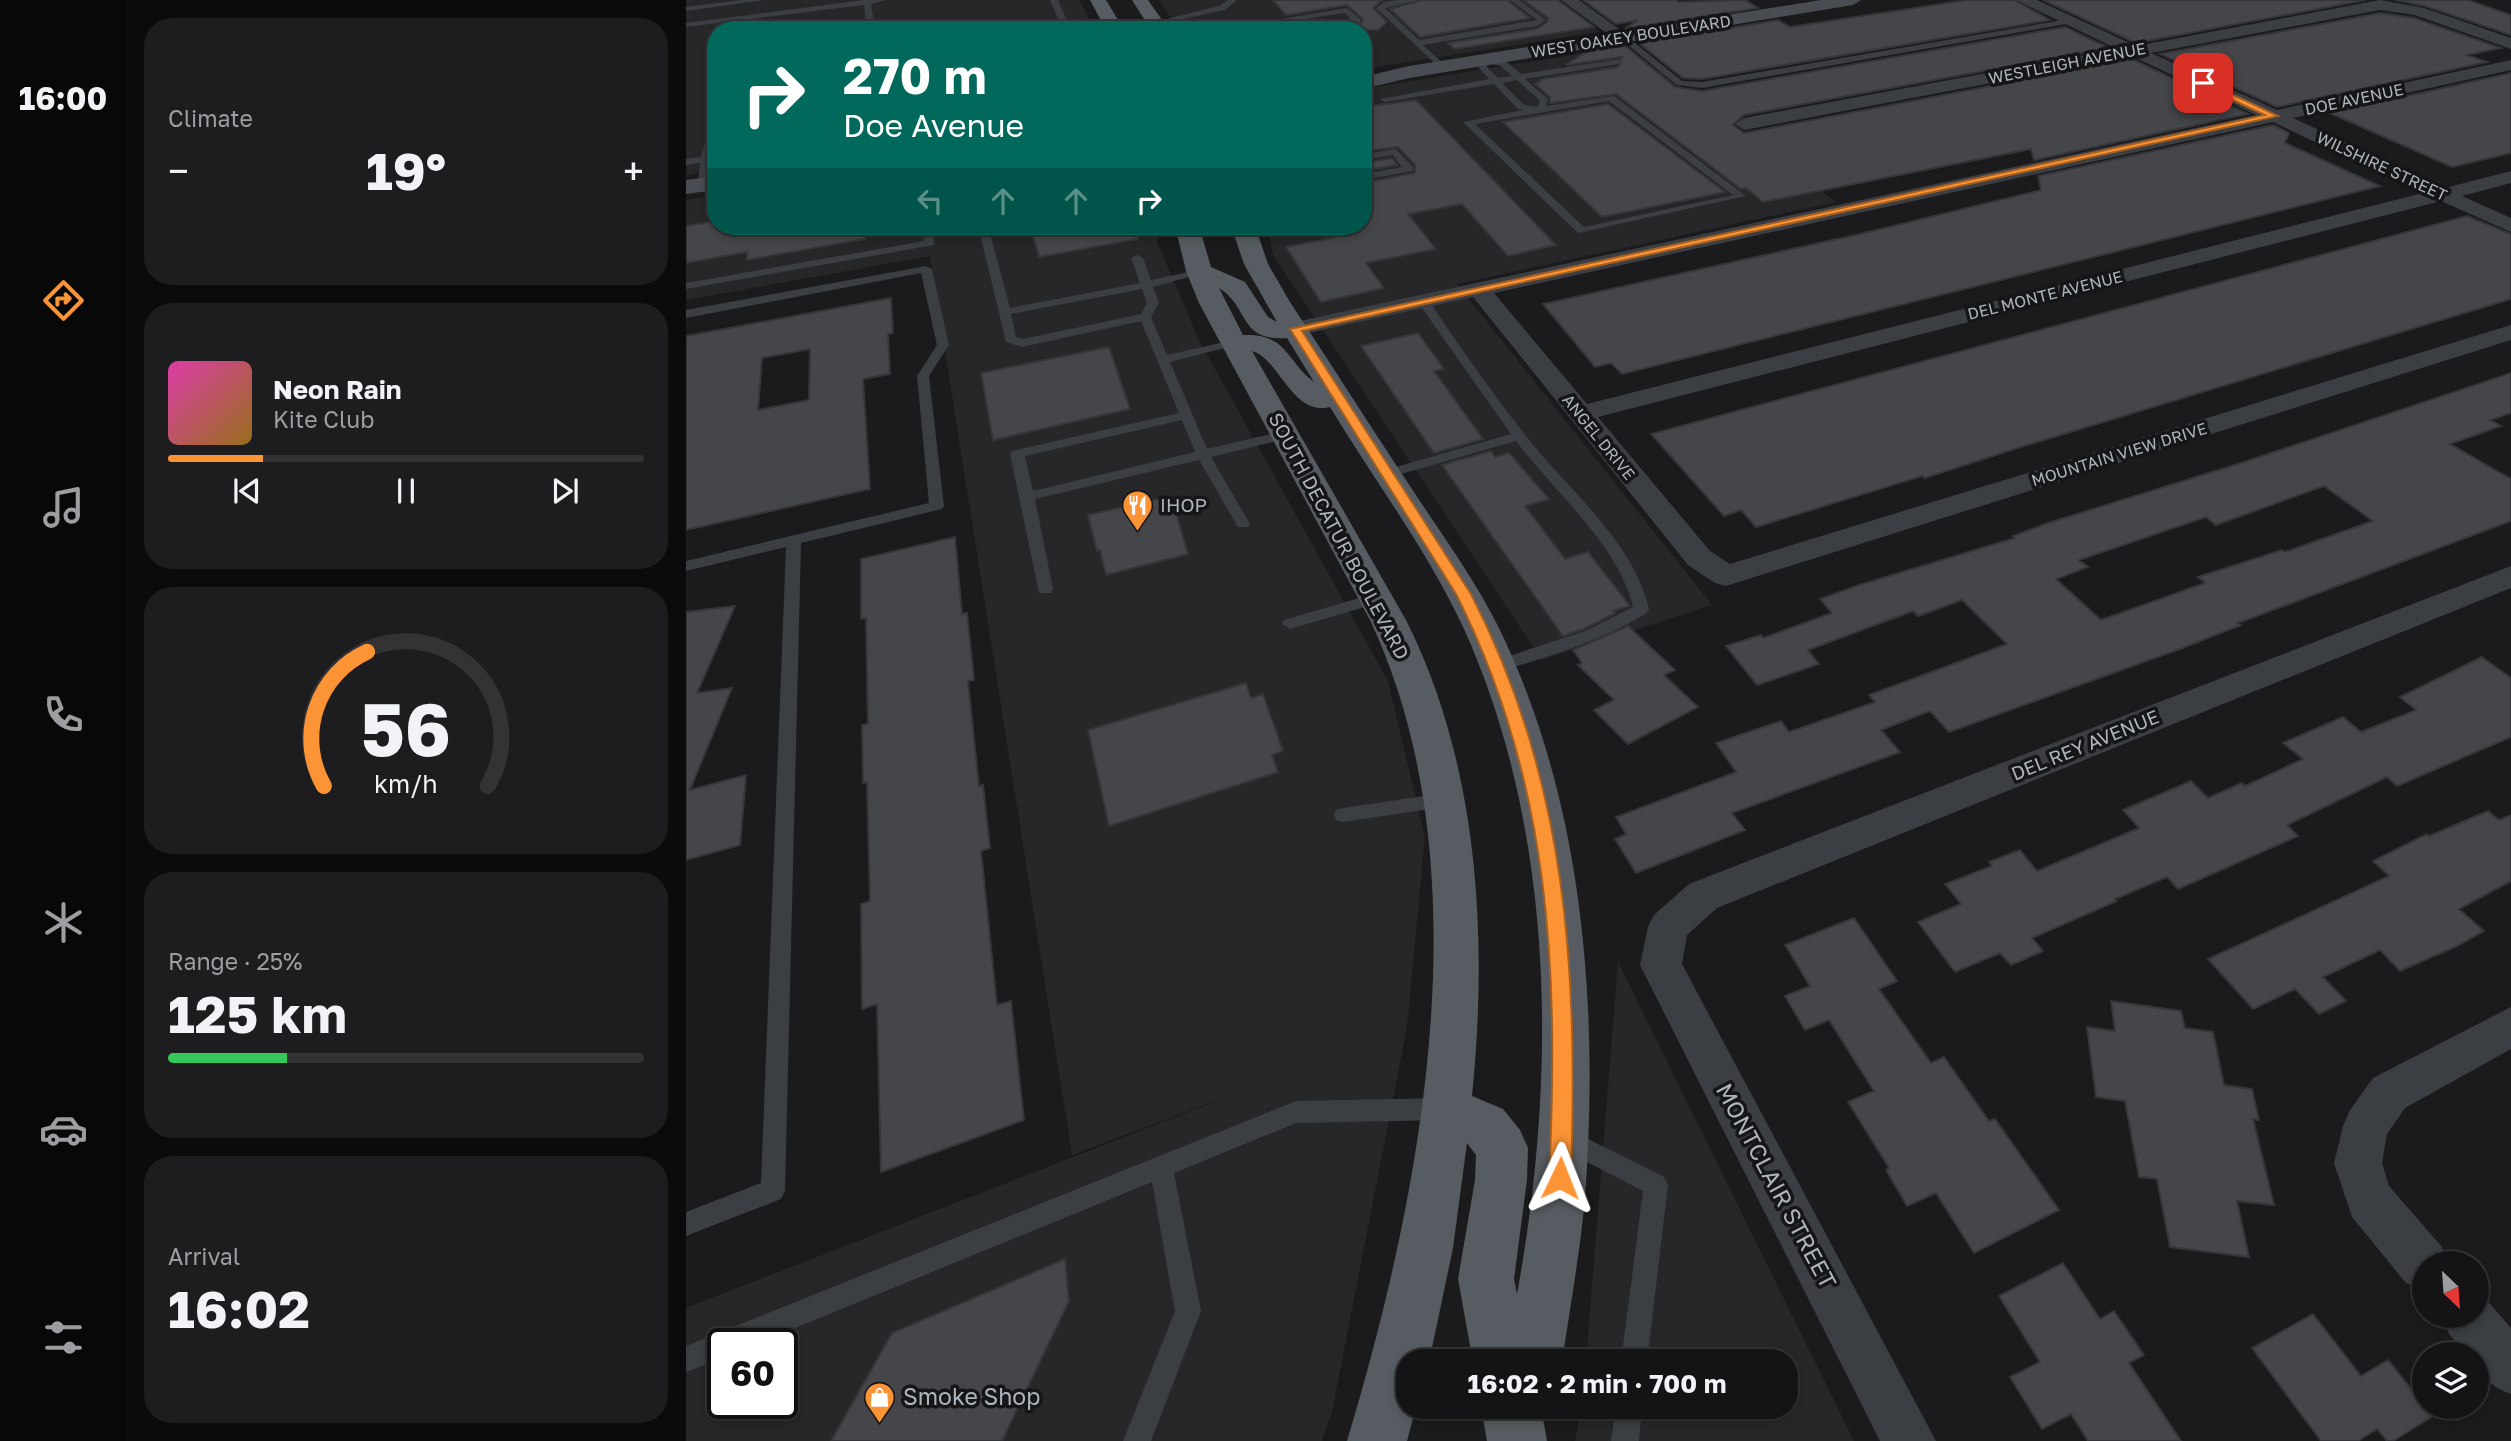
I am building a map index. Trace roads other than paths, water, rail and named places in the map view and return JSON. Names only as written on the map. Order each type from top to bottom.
[{"type":"main road","points":[[1098,0],[1106,21]]},
{"type":"main road","points":[[1140,0],[1154,21]]},
{"type":"main road","name":"WEST OAKEY BOULEVARD","points":[[1372,74],[1443,67],[1853,0]]},
{"type":"main road","name":"WEST OAKEY BOULEVARD","points":[[1372,81],[1409,72]]},
{"type":"main road","name":"SOUTH DECATUR BOULEVARD","points":[[1189,235],[1199,271],[1234,344],[1376,598],[1406,659],[1422,703],[1444,800],[1454,905],[1453,989],[1445,1109],[1432,1212],[1409,1326],[1377,1441]]},
{"type":"main road","points":[[1246,235],[1256,264],[1295,329],[1464,594],[1514,710],[1549,849],[1561,959],[1560,1178],[1535,1349]]},
{"type":"main road","points":[[1199,271],[1237,288],[1259,324],[1266,330],[1295,329]]},
{"type":"main road","points":[[1234,344],[1261,342],[1270,346],[1298,383],[1349,416]]},
{"type":"main road","points":[[1445,1109],[1485,1126],[1502,1148],[1501,1180],[1486,1279],[1499,1349]]},
{"type":"main road","points":[[1513,1419],[1518,1441]]},
{"type":"main road","points":[[1518,1441],[1523,1419]]},
{"type":"street","points":[[1569,0],[1622,37]]},
{"type":"street","name":"WILSHIRE STREET","points":[[2024,0],[2511,226]]},
{"type":"street","name":"WESTLEIGH AVENUE","points":[[1744,124],[2380,5],[2418,11],[2511,44]]},
{"type":"street","name":"DOE AVENUE","points":[[1295,329],[2511,65]]},
{"type":"street","name":"DEL MONTE AVENUE","points":[[1580,414],[2511,177]]},
{"type":"street","name":"ANGEL DRIVE","points":[[1479,289],[1699,558],[1726,576]]},
{"type":"street","name":"MOUNTAIN VIEW DRIVE","points":[[1726,576],[2511,332]]},
{"type":"street","name":"DEL REY AVENUE","points":[[1668,927],[1703,896],[2511,576]]},
{"type":"street","name":"MONTCLAIR STREET","points":[[1668,927],[1661,965],[1909,1441]]},
{"type":"street","points":[[2412,1251],[2370,1200],[2358,1163],[2366,1126],[2389,1093],[2511,1027]]},
{"type":"street","points":[[2477,1328],[2511,1368]]},
{"type":"lane","points":[[686,9],[760,0]]},
{"type":"lane","points":[[755,21],[837,3],[882,0]]},
{"type":"lane","points":[[1054,0],[1063,21]]},
{"type":"lane","points":[[1175,21],[1223,8],[1233,0]]},
{"type":"lane","points":[[1415,0],[1387,4],[1380,8],[1443,67]]},
{"type":"lane","points":[[1417,43],[1537,24],[1542,20],[1514,0]]},
{"type":"lane","points":[[867,2],[870,21]]},
{"type":"lane","points":[[1273,21],[1347,10],[1357,21]]},
{"type":"lane","points":[[686,17],[690,24]]},
{"type":"lane","points":[[1622,37],[1679,83],[1702,85],[2069,21]]},
{"type":"lane","points":[[686,34],[707,31]]},
{"type":"lane","points":[[1518,77],[1504,64],[1483,60],[1483,68],[1521,107],[1539,110],[1611,98],[1741,197],[1582,231],[1468,122],[1539,110],[1545,101],[1518,77]]},
{"type":"lane","points":[[1385,99],[1618,61]]},
{"type":"lane","points":[[1372,156],[1396,152],[1409,169],[1372,175]]},
{"type":"lane","points":[[686,162],[707,159]]},
{"type":"lane","points":[[686,286],[930,243],[929,235]]},
{"type":"lane","points":[[985,235],[1010,340],[1022,342],[1145,317],[1153,303],[1137,258]]},
{"type":"lane","points":[[686,314],[926,269],[943,345],[923,376],[937,506],[686,566]]},
{"type":"lane","points":[[1005,312],[1146,285],[1199,271]]},
{"type":"lane","points":[[1423,302],[1520,436],[1593,525],[1633,580],[1641,597],[1641,609],[1631,616],[1562,644],[1497,666]]},
{"type":"lane","points":[[1145,317],[1202,453],[1243,524]]},
{"type":"lane","points":[[1162,360],[1234,344]]},
{"type":"lane","points":[[1045,589],[1017,454],[1187,415]]},
{"type":"lane","points":[[1027,497],[1284,435]]},
{"type":"lane","points":[[1387,474],[1520,436]]},
{"type":"lane","points":[[686,1224],[773,1191],[794,540]]},
{"type":"lane","points":[[1290,624],[1376,598]]},
{"type":"lane","points":[[1343,815],[1444,800]]},
{"type":"lane","points":[[763,1328],[1161,1169],[1296,1112],[1445,1109]]},
{"type":"lane","points":[[1562,1137],[1656,1185],[1636,1349]]},
{"type":"lane","points":[[1137,1441],[1188,1311],[1161,1169]]},
{"type":"lane","points":[[686,1359],[707,1350]]},
{"type":"lane","points":[[1625,1441],[1628,1419]]},
{"type":"place","name":"IHOP","points":[[1137,532]]},
{"type":"place","name":"Smoke Shop","points":[[880,1424]]}]
